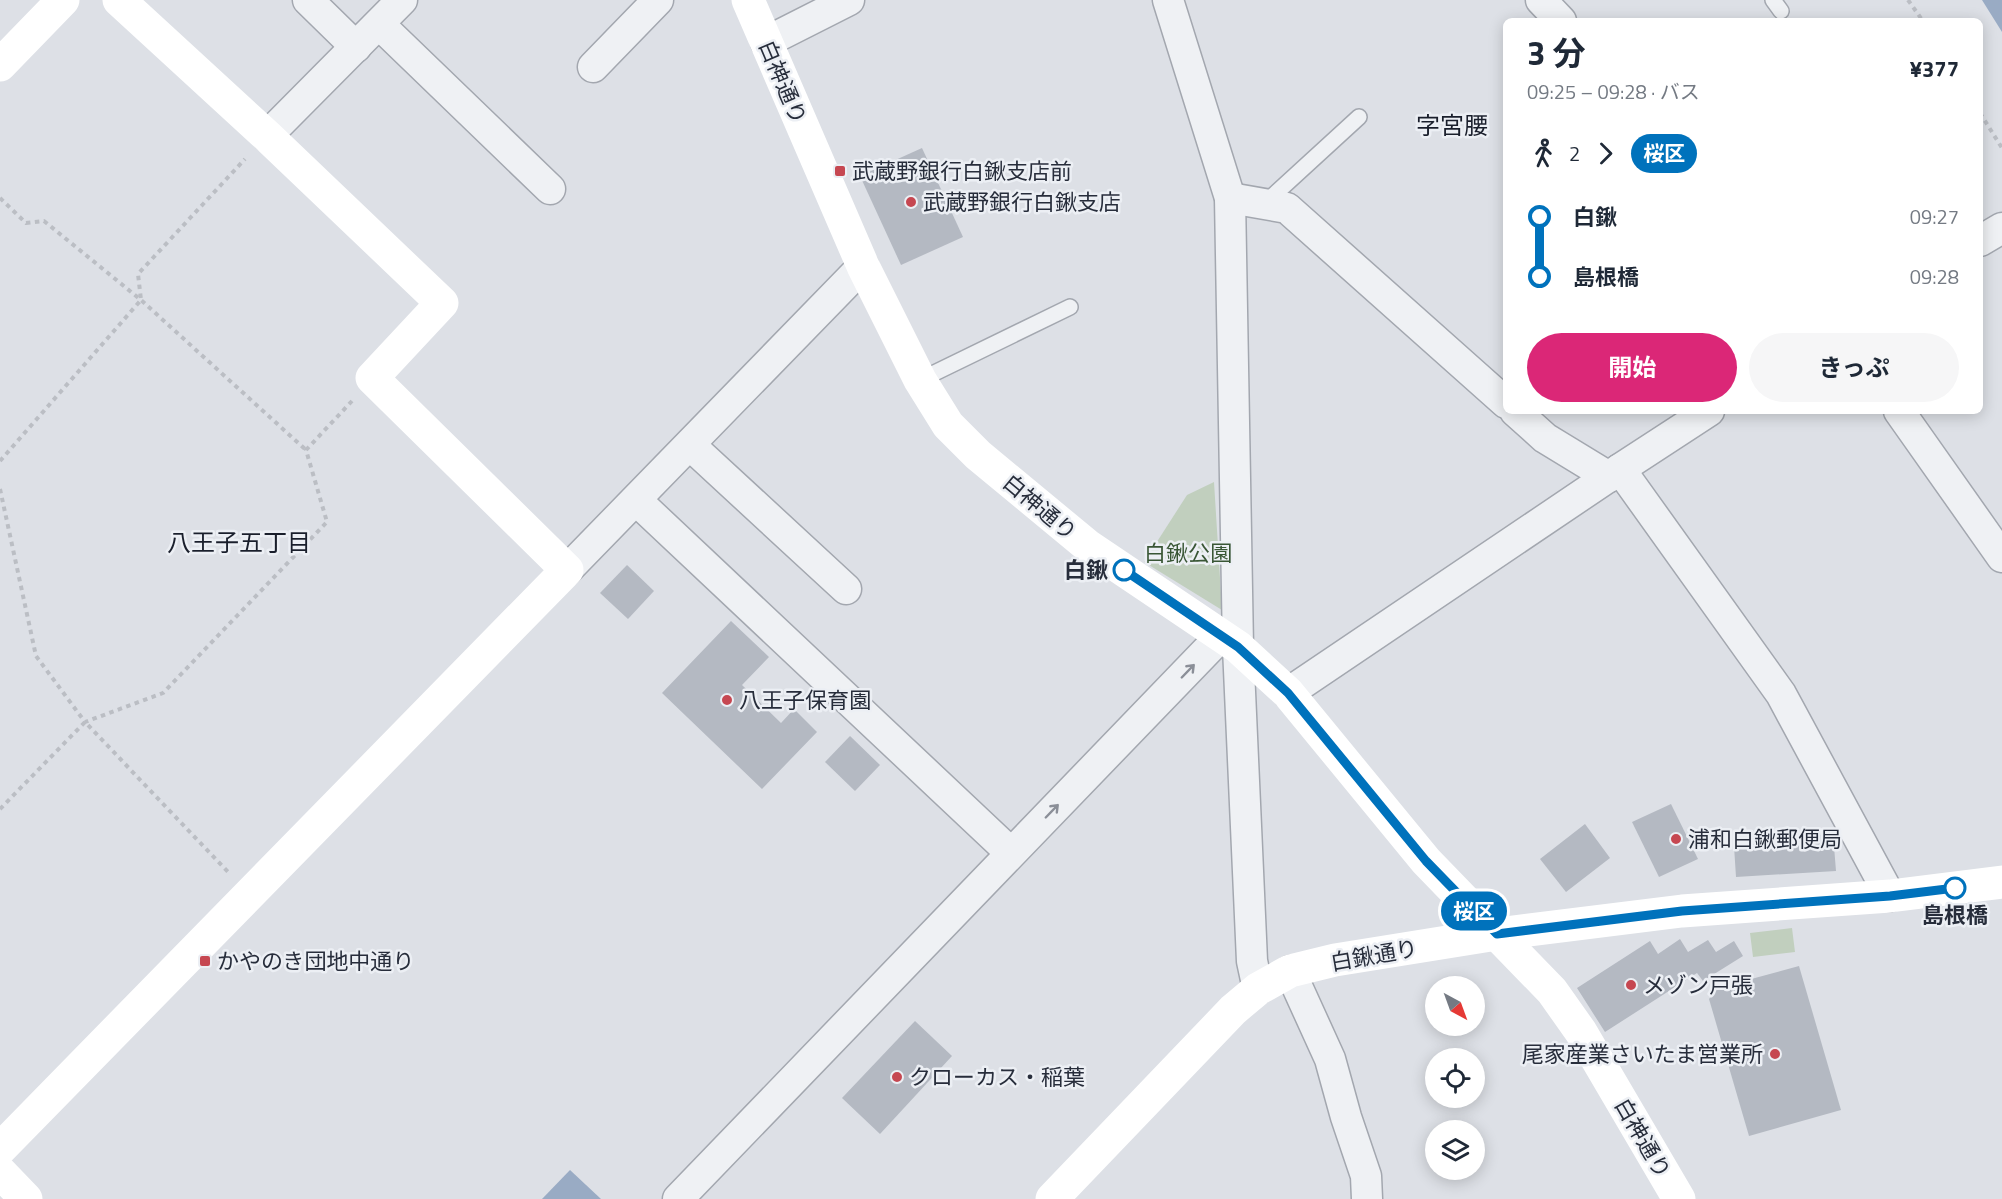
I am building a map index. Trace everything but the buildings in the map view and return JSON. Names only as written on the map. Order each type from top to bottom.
[{"type":"street","points":[[0,65],[63,0]]},
{"type":"street","points":[[119,0],[267,136],[442,303],[372,378],[567,570]]},
{"type":"street","points":[[308,0],[356,47]]},
{"type":"street","points":[[267,136],[402,0]]},
{"type":"street","points":[[593,68],[658,0]]},
{"type":"street","name":"白神通り","points":[[748,0],[863,266],[920,380],[948,425],[978,455],[1088,546],[1230,641],[1288,693],[1426,861],[1552,991],[1581,1032],[1679,1199]]},
{"type":"street","points":[[766,42],[849,0]]},
{"type":"street","points":[[1168,0],[1230,198],[1230,641],[1252,961],[1258,989]]},
{"type":"street","points":[[1541,0],[1558,18]]},
{"type":"street","points":[[379,24],[550,189]]},
{"type":"street","points":[[1230,198],[1287,208],[1503,400]]},
{"type":"street","points":[[1983,240],[2002,228]]},
{"type":"street","points":[[0,1149],[863,266]]},
{"type":"street","points":[[1518,414],[1545,438],[1614,473],[1781,694],[1890,896]]},
{"type":"street","points":[[1288,693],[1705,414]]},
{"type":"street","points":[[1901,414],[2002,557]]},
{"type":"street","points":[[690,445],[846,589]]},
{"type":"street","points":[[636,500],[1011,853]]},
{"type":"street","points":[[679,1199],[1011,853],[1230,641]]},
{"type":"street","name":"白鍬通り","points":[[1052,1199],[1233,1010],[1258,989],[1290,971],[1335,960],[1497,934],[1682,911],[1890,896],[2002,882]]},
{"type":"street","points":[[1290,971],[1330,1059],[1366,1176],[1367,1199]]},
{"type":"street","points":[[0,1172],[26,1199]]},
{"type":"lane","points":[[1264,204],[1359,117]]},
{"type":"lane","points":[[920,380],[1070,307]]},
{"type":"path","points":[[1908,0],[1921,18]]},
{"type":"path","points":[[1983,118],[2002,148]]},
{"type":"path","points":[[0,461],[141,300],[138,274],[267,136]]},
{"type":"path","points":[[0,198],[26,223],[44,221],[141,300],[306,450],[327,522],[163,693],[85,722],[0,809]]},
{"type":"path","points":[[306,450],[372,378]]},
{"type":"path","points":[[0,489],[36,656],[85,722],[250,894]]},
{"type":"green space","name":"白鍬公園","points":[[1214,482],[1222,610],[1144,562],[1187,495]]},
{"type":"green space","points":[[1792,928],[1795,952],[1753,957],[1750,933]]},
{"type":"water","points":[[1982,0],[2002,0],[2002,32]]},
{"type":"water","points":[[570,1170],[601,1199],[542,1199]]},
{"type":"bus line","name":"桜区","points":[[1124,570],[1222,635],[1268,673],[1288,693],[1426,861],[1497,934],[1682,911],[1890,896],[1955,888]]},
{"type":"place","name":"武蔵野銀行白鍬支店前","points":[[840,171]]},
{"type":"place","name":"武蔵野銀行白鍬支店","points":[[911,202]]},
{"type":"place","name":"白鍬","points":[[1124,570]]},
{"type":"place","name":"八王子保育園","points":[[727,700]]},
{"type":"place","name":"浦和白鍬郵便局","points":[[1676,839]]},
{"type":"place","name":"島根橋","points":[[1955,888]]},
{"type":"place","name":"かやのき団地中通り","points":[[205,961]]},
{"type":"place","name":"メゾン戸張","points":[[1631,985]]},
{"type":"place","name":"尾家産業さいたま営業所","points":[[1775,1054]]},
{"type":"place","name":"クローカス・稲葉","points":[[897,1077]]},
{"type":"district","name":"字宮腰","points":[[1452,126]]},
{"type":"district","name":"八王子五丁目","points":[[239,543]]}]
